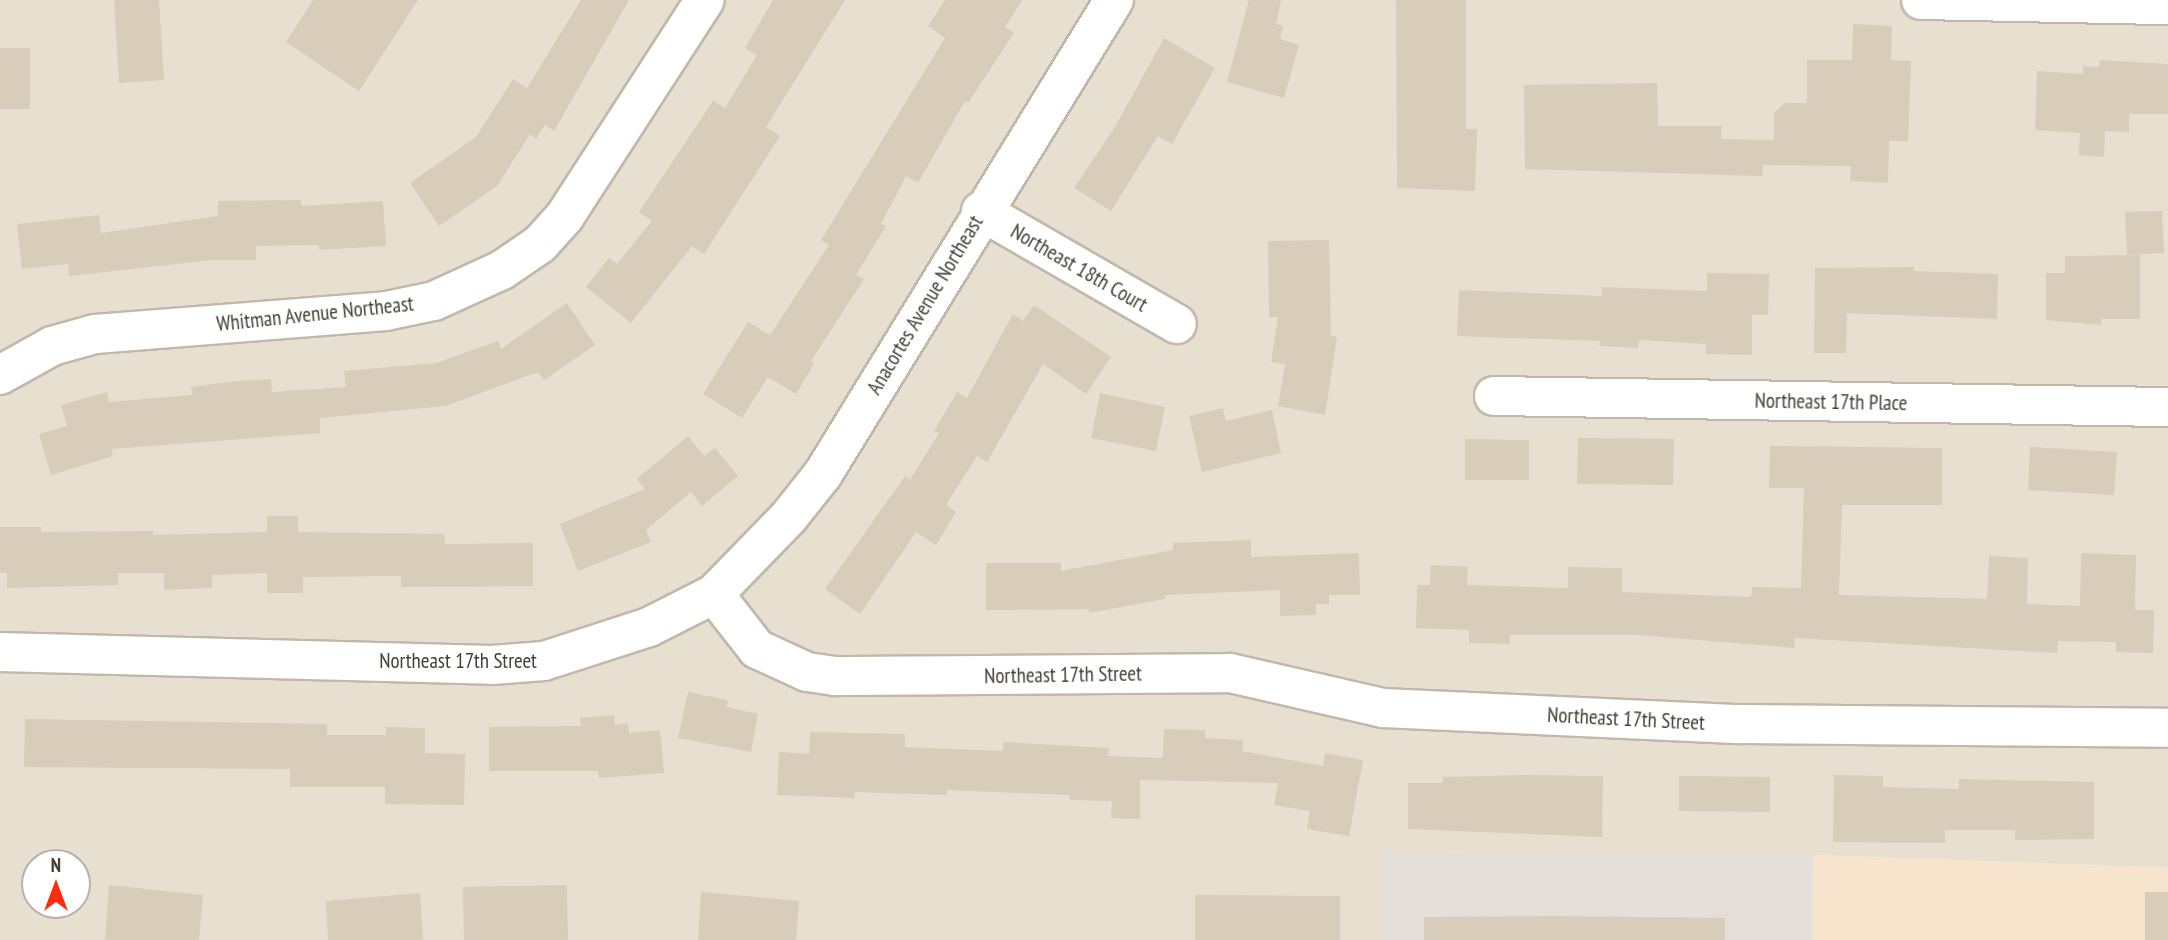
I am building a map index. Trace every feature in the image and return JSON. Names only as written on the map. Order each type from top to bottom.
[{"type":"street","name":"Whitman Avenue Northeast","points":[[0,375],[52,346],[95,334],[386,310],[434,300],[502,271],[540,244],[565,216],[705,0]]},
{"type":"street","name":"Anacortes Avenue Northeast","points":[[714,594],[788,518],[823,474],[981,211],[1114,0]]},
{"type":"street","points":[[1921,0],[2168,5]]},
{"type":"street","name":"Northeast 18th Court","points":[[981,211],[1177,324]]},
{"type":"street","name":"Northeast 17th Place","points":[[1494,396],[2168,407]]},
{"type":"street","name":"Northeast 17th Street","points":[[0,652],[492,665],[544,661],[649,627],[714,594],[757,649],[807,672],[834,676],[1230,673],[1383,708],[1741,724],[2168,728]]},
{"type":"shaded area","points":[[0,0],[2168,0],[2168,868],[1813,855],[1384,852],[1383,940],[0,940]]},
{"type":"shaded area","points":[[1383,852],[1813,855],[1812,940],[1383,940]]},
{"type":"shaded area","points":[[1813,855],[2168,868],[2168,940],[1812,940]]},
{"type":"building","points":[[114,0],[159,0],[164,80],[119,83]]},
{"type":"building","points":[[313,0],[418,0],[359,91],[286,42]]},
{"type":"building","points":[[581,0],[629,0],[554,131],[545,125],[536,139],[530,134],[497,186],[439,226],[410,183],[476,137],[513,79],[527,88]]},
{"type":"building","points":[[773,0],[845,0],[766,127],[780,136],[704,254],[692,246],[631,323],[586,287],[609,258],[617,264],[652,221],[639,212],[713,101],[725,108],[757,55],[745,48]]},
{"type":"building","points":[[945,0],[1022,0],[1005,27],[1014,33],[968,103],[965,101],[918,183],[906,176],[881,224],[886,226],[856,275],[864,279],[811,361],[814,364],[796,394],[768,377],[742,418],[703,394],[748,322],[770,335],[829,245],[821,240],[945,38],[928,26]]},
{"type":"building","points":[[1249,0],[1281,0],[1276,24],[1283,26],[1280,39],[1299,45],[1284,98],[1227,82]]},
{"type":"building","points":[[1396,0],[1466,0],[1466,129],[1477,129],[1475,191],[1397,188]]},
{"type":"building","points":[[1853,24],[1892,26],[1891,60],[1911,61],[1908,141],[1889,141],[1888,183],[1850,181],[1851,166],[1763,165],[1762,176],[1525,169],[1524,85],[1657,83],[1658,126],[1722,126],[1721,139],[1774,140],[1774,113],[1785,103],[1807,103],[1807,60],[1852,60]]},
{"type":"building","points":[[1164,38],[1215,68],[1172,144],[1158,136],[1111,211],[1074,188],[1115,127]]},
{"type":"building","points":[[0,48],[30,48],[30,109],[0,109]]},
{"type":"building","points":[[2100,60],[2168,64],[2168,114],[2129,114],[2129,132],[2105,131],[2104,157],[2079,155],[2080,133],[2035,130],[2037,71],[2083,74],[2083,66],[2099,67]]},
{"type":"building","points":[[301,200],[301,206],[383,201],[386,246],[319,250],[319,245],[256,246],[256,260],[212,260],[69,276],[68,264],[22,269],[17,224],[99,215],[101,233],[218,216],[218,201]]},
{"type":"building","points":[[2162,211],[2164,253],[2127,255],[2125,212]]},
{"type":"building","points":[[1329,240],[1331,335],[1337,337],[1325,415],[1278,406],[1285,364],[1271,362],[1278,317],[1269,317],[1268,241]]},
{"type":"building","points":[[2140,255],[2140,319],[2101,319],[2101,325],[2046,320],[2046,273],[2065,273],[2065,256]]},
{"type":"building","points":[[1914,267],[1914,271],[1998,274],[1997,319],[1847,313],[1846,353],[1814,353],[1815,268]]},
{"type":"building","points":[[1707,273],[1769,274],[1768,315],[1752,315],[1752,355],[1706,354],[1706,344],[1639,340],[1638,348],[1599,346],[1600,341],[1457,336],[1459,290],[1602,296],[1602,287],[1707,291]]},
{"type":"building","points":[[567,303],[595,345],[544,380],[538,372],[445,406],[320,418],[320,433],[111,449],[113,456],[51,475],[39,434],[67,426],[61,405],[107,392],[109,402],[192,395],[191,387],[237,381],[271,379],[272,392],[346,387],[344,371],[436,363],[498,341],[501,349]]},
{"type":"building","points":[[1034,305],[1111,357],[1086,394],[1043,364],[987,462],[977,456],[946,505],[956,512],[936,545],[916,532],[860,614],[825,589],[905,476],[910,480],[939,433],[934,431],[957,392],[967,398],[1013,314],[1023,321]]},
{"type":"building","points":[[1100,393],[1165,407],[1156,451],[1091,438]]},
{"type":"building","points":[[1223,408],[1226,421],[1272,410],[1281,453],[1202,472],[1189,416]]},
{"type":"building","points":[[688,436],[704,456],[715,448],[738,476],[702,506],[691,492],[646,530],[651,542],[578,571],[560,524],[645,489],[637,479]]},
{"type":"building","points":[[1578,438],[1674,439],[1673,485],[1577,484]]},
{"type":"building","points":[[1465,439],[1529,440],[1529,480],[1465,480]]},
{"type":"building","points":[[1770,446],[1942,448],[1942,505],[1842,505],[1839,595],[1987,599],[1989,556],[2028,558],[2027,604],[2080,606],[2081,553],[2136,555],[2135,610],[2154,610],[2153,653],[2116,652],[2116,642],[2058,641],[2057,653],[1795,638],[1794,648],[1637,635],[1510,635],[1510,644],[1469,643],[1469,630],[1416,628],[1417,585],[1430,585],[1431,565],[1468,567],[1467,585],[1568,588],[1568,567],[1622,568],[1622,592],[1751,597],[1752,587],[1801,588],[1804,488],[1769,488]]},
{"type":"building","points":[[2030,447],[2117,452],[2114,495],[2028,490]]},
{"type":"building","points":[[267,516],[298,516],[298,532],[444,534],[445,544],[533,543],[533,586],[401,587],[401,576],[303,577],[303,593],[267,593],[267,573],[212,575],[212,588],[164,590],[164,573],[118,573],[118,585],[7,588],[7,573],[0,573],[0,527],[41,527],[41,532],[153,531],[153,535],[267,532]]},
{"type":"building","points":[[1251,540],[1251,557],[1359,553],[1360,595],[1329,595],[1329,604],[1316,604],[1316,615],[1280,616],[1280,590],[1165,595],[1165,599],[1089,613],[1089,609],[986,610],[986,563],[1061,563],[1061,571],[1173,550],[1173,543]]},
{"type":"building","points":[[688,692],[728,700],[726,707],[758,714],[751,752],[678,738]]},
{"type":"building","points":[[614,715],[615,725],[628,723],[629,733],[660,730],[664,773],[599,778],[598,771],[489,771],[489,727],[581,726],[580,718]]},
{"type":"building","points":[[25,719],[327,724],[327,735],[386,735],[386,727],[425,728],[425,753],[465,754],[464,805],[385,804],[385,787],[290,787],[290,769],[24,767]]},
{"type":"building","points":[[1164,729],[1205,730],[1205,738],[1243,740],[1242,751],[1323,766],[1325,753],[1363,760],[1349,836],[1307,829],[1310,811],[1274,805],[1278,783],[1140,780],[1140,819],[1111,818],[1112,801],[1070,800],[1070,795],[947,790],[947,795],[855,792],[854,798],[777,795],[779,752],[809,754],[810,732],[905,734],[905,747],[1003,751],[1003,742],[1109,748],[1108,756],[1163,758]]},
{"type":"building","points":[[1834,775],[1883,776],[1883,787],[1959,789],[1959,779],[2094,782],[2094,839],[2015,840],[2015,830],[1945,830],[1945,843],[1833,842]]},
{"type":"building","points":[[1603,776],[1602,837],[1408,829],[1408,783],[1443,783],[1443,777]]},
{"type":"building","points":[[1679,776],[1770,777],[1770,812],[1679,811]]},
{"type":"building","points":[[109,885],[203,895],[199,940],[105,940]]},
{"type":"building","points":[[567,885],[568,940],[464,940],[463,887]]},
{"type":"building","points":[[701,892],[799,901],[796,940],[698,940]]},
{"type":"building","points":[[2145,892],[2168,892],[2168,940],[2145,940]]},
{"type":"building","points":[[420,893],[423,940],[328,940],[326,901]]},
{"type":"building","points":[[1195,895],[1340,896],[1340,940],[1195,940]]},
{"type":"building","points":[[1424,917],[1725,918],[1725,940],[1424,940]]}]
